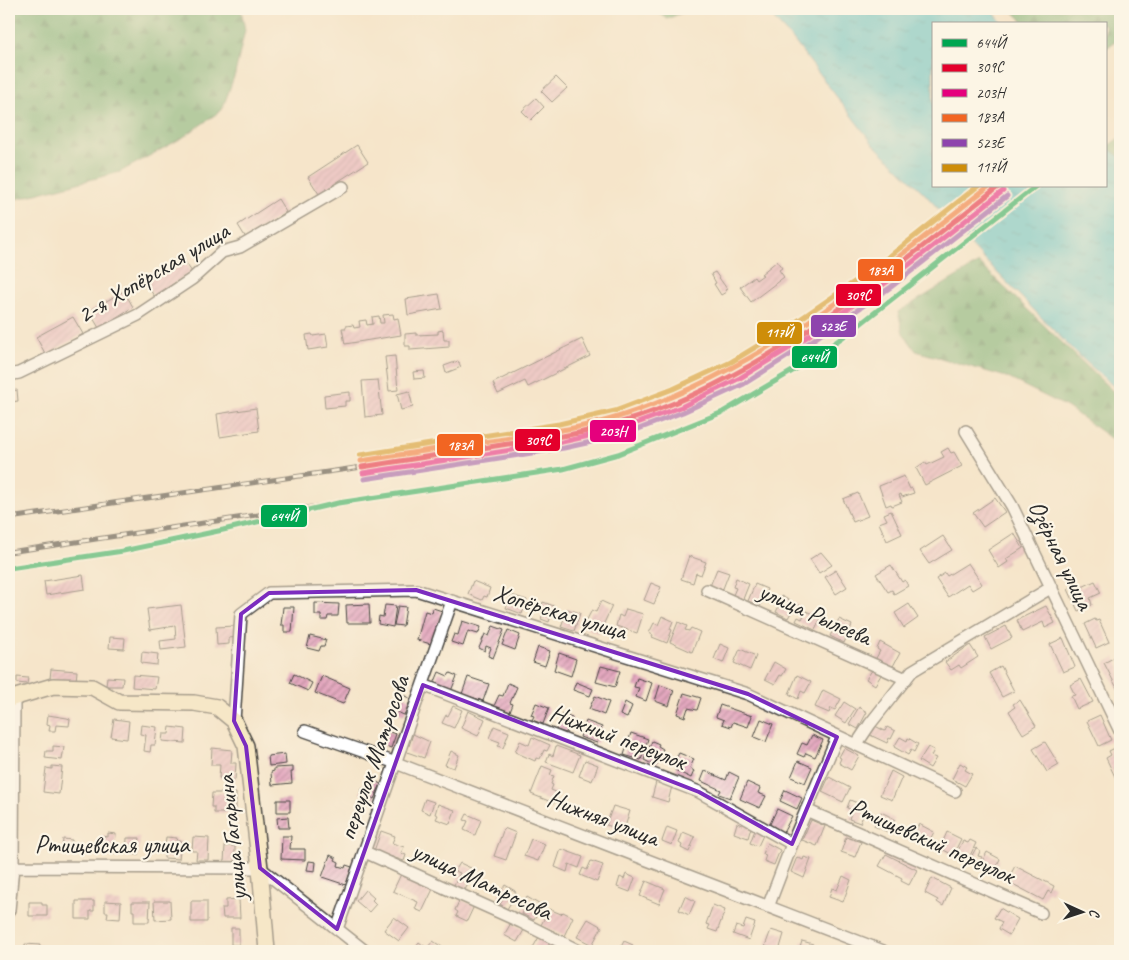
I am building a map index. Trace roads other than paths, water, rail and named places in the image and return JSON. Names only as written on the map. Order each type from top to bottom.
[{"type":"street","name":"2-я Хопёрская улица","points":[[9,375],[19,373],[138,315],[192,279],[222,252],[240,247],[343,187]]},
{"type":"street","name":"Озёрная улица","points":[[966,431],[1012,506],[1120,731]]},
{"type":"street","points":[[856,745],[870,724],[912,671],[1052,587]]},
{"type":"street","name":"Хопёрская улица","points":[[234,721],[241,614],[269,593],[416,590],[748,694],[837,737],[955,790]]},
{"type":"street","name":"улица Рылеева","points":[[707,590],[906,679]]},
{"type":"street","name":"переулок Матросова","points":[[337,929],[452,601]]},
{"type":"street","name":"Нижний переулок","points":[[423,685],[699,792],[792,844]]},
{"type":"street","points":[[9,910],[11,867],[11,699],[53,686],[92,687],[119,702],[194,703],[218,708],[234,721]]},
{"type":"street","name":"улица Гагарина","points":[[234,721],[246,746],[267,951]]},
{"type":"street","name":"Нижняя улица","points":[[305,731],[396,763],[883,951]]},
{"type":"street","points":[[768,907],[837,737]]},
{"type":"street","name":"Ртищевский переулок","points":[[806,810],[1041,913]]},
{"type":"street","name":"улица Матросова","points":[[365,852],[520,922],[579,951]]},
{"type":"street","name":"Ртищевская улица","points":[[11,867],[260,868]]},
{"type":"street","points":[[260,868],[366,951]]},
{"type":"water","points":[[765,9],[863,9],[877,14],[885,13],[891,9],[991,9],[1001,22],[932,22],[932,188],[1106,188],[1106,147],[1120,157],[1120,392],[1076,353],[979,254],[924,193],[873,144],[794,41]]},
{"type":"railway","points":[[9,518],[362,467]]},
{"type":"railway","points":[[9,552],[338,503]]}]
